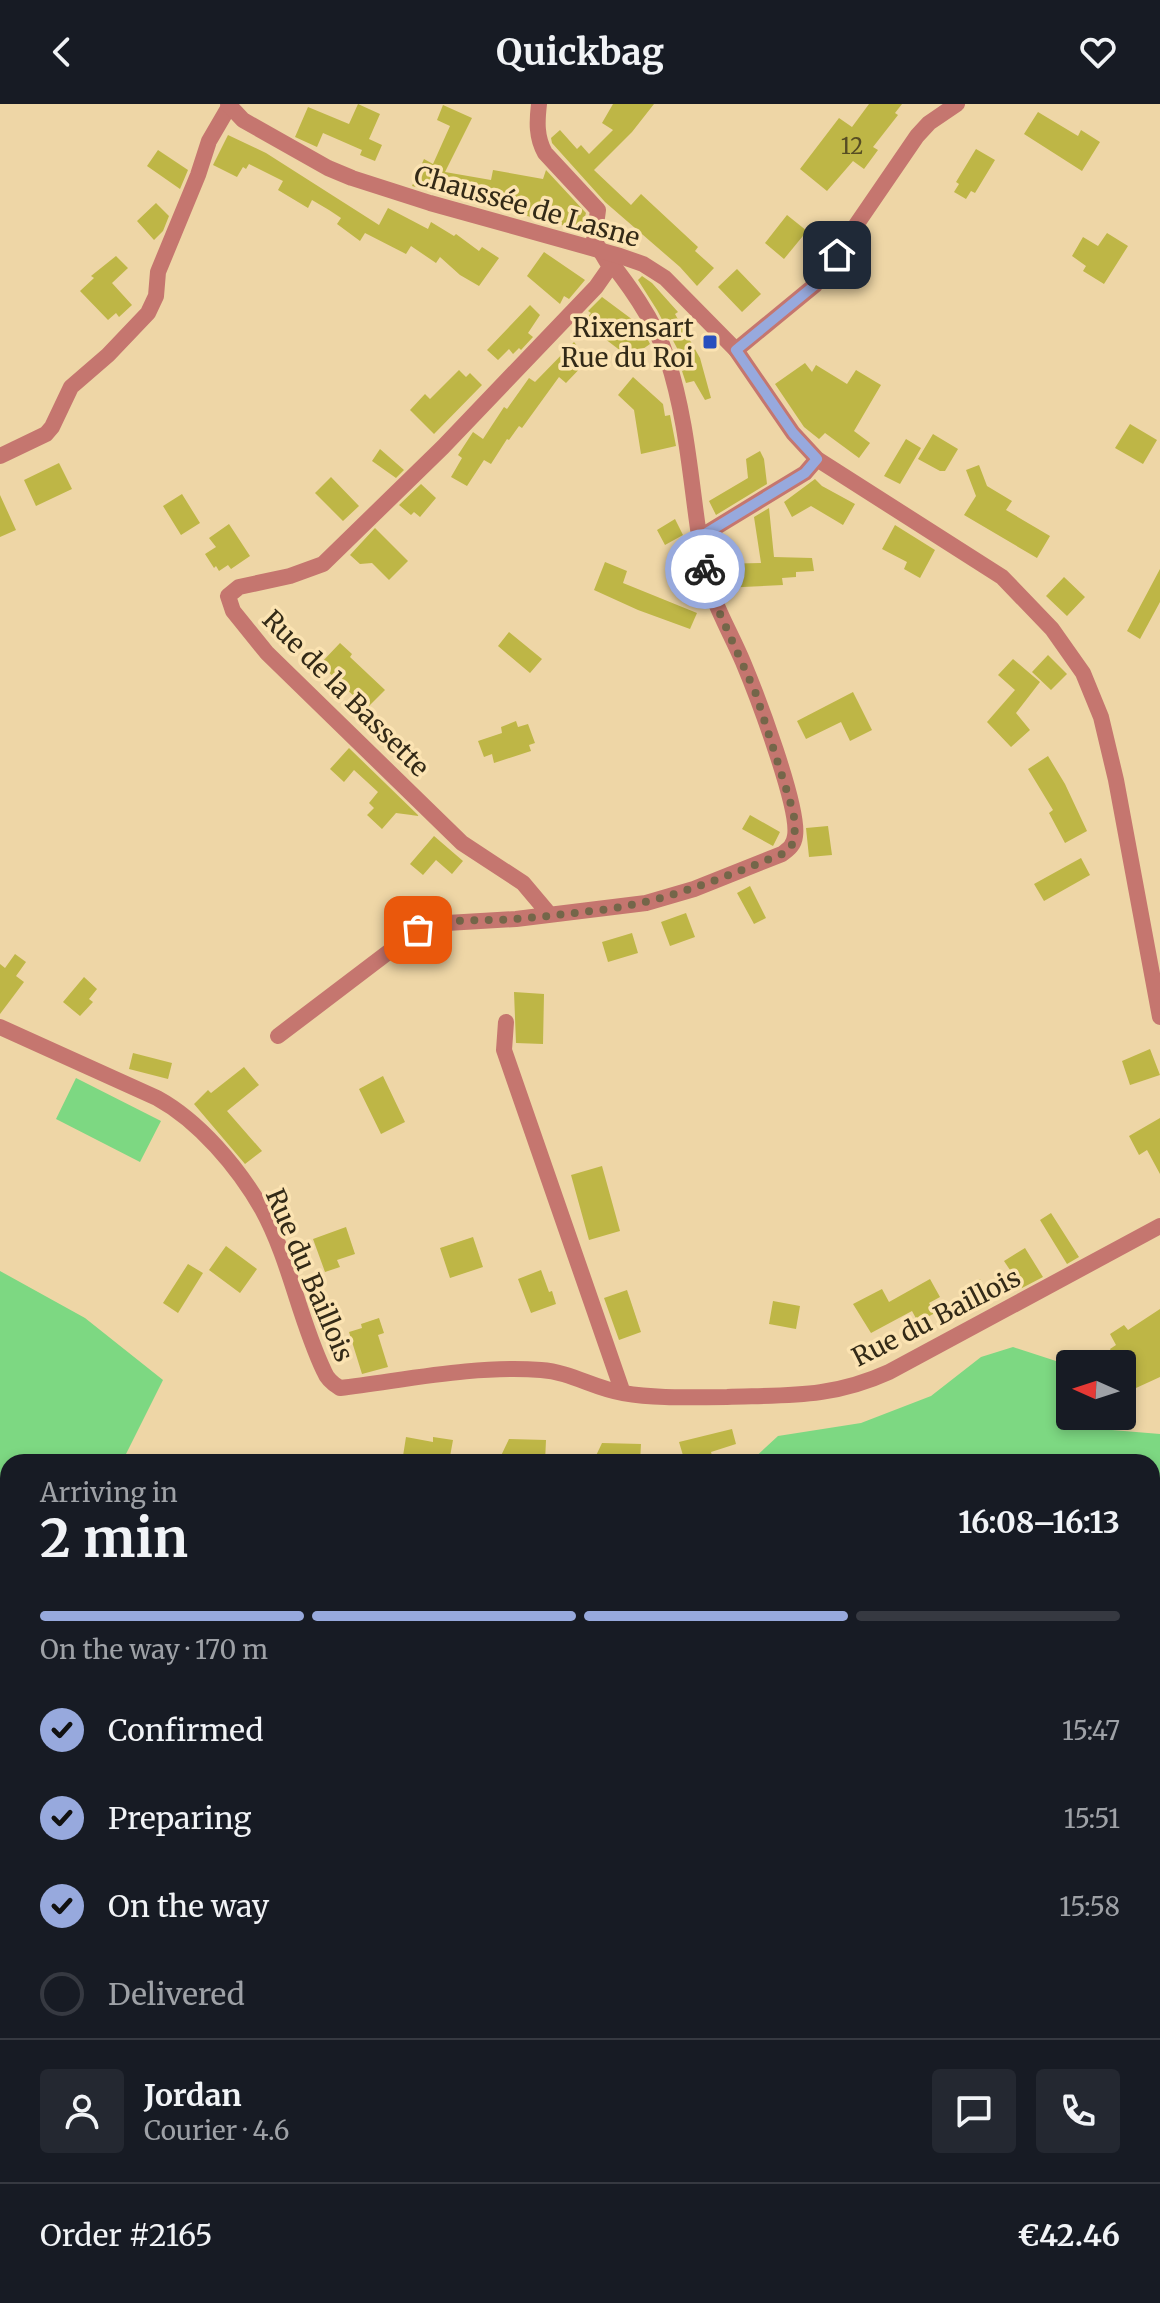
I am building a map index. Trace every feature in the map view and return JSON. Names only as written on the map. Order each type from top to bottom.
[{"type":"street","points":[[0,456],[46,434],[71,387],[108,355],[148,313],[156,296],[158,272],[209,141],[229,104]]},
{"type":"street","name":"Chaussée de Lasne","points":[[229,104],[243,120],[352,178],[643,264],[665,278],[736,350],[793,433],[817,459],[1002,577],[1052,629],[1083,673],[1101,717],[1116,780],[1160,1017]]},
{"type":"street","points":[[278,1036],[430,924],[550,915],[646,903],[694,889],[782,854],[790,849],[795,838],[794,817],[786,785],[756,694],[712,596],[703,562],[686,436],[667,357],[655,329],[594,240],[598,210],[539,143],[539,104]]},
{"type":"street","points":[[736,350],[815,285],[917,136],[929,123],[957,104]]},
{"type":"street","name":"Rue de la Bassette","points":[[550,915],[523,883],[462,843],[267,653],[228,603],[228,596],[239,587],[307,571],[323,564],[443,447],[596,287],[610,267],[601,250]]},
{"type":"street","points":[[700,537],[805,473],[817,459]]},
{"type":"street","points":[[506,1022],[504,1050],[623,1393]]},
{"type":"street","name":"Rue du Baillois","points":[[0,1027],[157,1098],[177,1109],[200,1128],[261,1209],[300,1303],[324,1372],[332,1384],[340,1388],[513,1369],[545,1370],[572,1375],[607,1390],[665,1397],[816,1395],[846,1389],[889,1372],[1160,1226]]},
{"type":"green space","points":[[76,1078],[161,1121],[140,1162],[56,1119]]},
{"type":"green space","points":[[0,1271],[85,1318],[163,1380],[126,1454],[0,1454]]},
{"type":"green space","points":[[1013,1347],[1056,1361],[1056,1430],[1160,1434],[1160,1454],[759,1454],[778,1436],[861,1423],[931,1396],[981,1357]]},
{"type":"building","points":[[358,104],[380,114],[369,139],[382,145],[375,161],[360,155],[362,150],[323,133],[317,147],[295,137],[308,107],[349,124]]},
{"type":"building","points":[[613,104],[654,104],[632,132],[594,170],[631,205],[641,194],[698,247],[695,251],[714,268],[697,286],[680,267],[605,202],[552,143],[551,138],[560,130],[577,149],[581,145],[589,154],[613,130],[602,123]]},
{"type":"building","points":[[869,104],[902,104],[895,113],[898,115],[873,147],[878,150],[864,169],[853,161],[827,191],[800,169],[839,118],[852,127]]},
{"type":"building","points":[[443,105],[472,118],[445,172],[491,180],[493,170],[543,179],[546,170],[586,213],[581,230],[412,186],[424,159],[433,164],[450,126],[437,120]]},
{"type":"building","points":[[1038,112],[1078,136],[1081,130],[1100,142],[1082,171],[1024,134]]},
{"type":"building","points":[[228,135],[266,153],[379,225],[388,208],[428,229],[431,222],[454,236],[456,234],[479,251],[482,247],[499,258],[479,286],[460,275],[440,257],[436,263],[411,246],[406,254],[365,233],[360,241],[337,224],[341,218],[329,210],[312,200],[308,208],[278,190],[283,181],[249,164],[237,177],[213,165]]},
{"type":"building","points":[[976,149],[995,160],[975,193],[971,191],[966,199],[954,192],[959,184],[956,182]]},
{"type":"building","points":[[158,150],[188,170],[180,189],[147,166]]},
{"type":"building","points":[[156,203],[169,216],[163,231],[154,240],[137,221]]},
{"type":"building","points":[[787,215],[807,231],[784,259],[765,243]]},
{"type":"building","points":[[1107,233],[1128,246],[1104,284],[1083,271],[1086,266],[1072,256],[1083,237],[1098,246]]},
{"type":"building","points":[[544,252],[585,280],[569,299],[564,296],[560,304],[527,276]]},
{"type":"building","points":[[116,256],[128,268],[112,283],[132,305],[119,317],[116,313],[108,320],[80,291],[94,278],[91,276]]},
{"type":"building","points":[[737,269],[761,294],[742,312],[718,287]]},
{"type":"building","points":[[642,276],[678,312],[675,314],[700,358],[711,398],[705,400],[694,381],[686,383],[682,371],[688,369],[638,280]]},
{"type":"building","points":[[602,297],[641,326],[650,344],[630,358],[583,322],[591,313],[588,311]]},
{"type":"building","points":[[530,305],[540,315],[528,333],[533,337],[521,350],[519,348],[513,354],[509,349],[498,360],[487,350]]},
{"type":"building","points":[[574,342],[588,360],[566,383],[559,377],[522,428],[519,426],[507,439],[491,464],[484,460],[467,486],[451,477],[462,458],[458,455],[473,432],[483,439],[504,407],[507,409],[529,378],[535,382]]},
{"type":"building","points":[[805,363],[812,372],[816,365],[847,384],[856,370],[881,385],[854,431],[870,443],[859,458],[825,433],[819,439],[804,427],[775,384]]},
{"type":"building","points":[[459,370],[466,377],[470,373],[482,385],[434,434],[410,410],[425,394],[430,399]]},
{"type":"building","points":[[633,377],[663,404],[665,416],[670,415],[676,446],[641,454],[634,410],[618,395]]},
{"type":"building","points":[[1130,424],[1157,440],[1143,464],[1115,448]]},
{"type":"building","points":[[933,434],[958,449],[945,471],[918,459]]},
{"type":"building","points":[[906,439],[921,448],[900,484],[884,476]]},
{"type":"building","points":[[380,449],[404,470],[396,478],[372,461]]},
{"type":"building","points":[[760,451],[767,484],[716,515],[709,501],[748,478],[746,459]]},
{"type":"building","points":[[59,463],[72,489],[36,506],[24,480]]},
{"type":"building","points":[[979,465],[987,486],[1012,501],[1006,510],[1050,536],[1037,558],[964,515],[976,496],[966,470]]},
{"type":"building","points":[[331,477],[359,506],[343,521],[315,493]]},
{"type":"building","points":[[815,479],[855,504],[843,525],[811,506],[792,517],[784,502]]},
{"type":"building","points":[[421,484],[436,498],[420,517],[414,512],[411,515],[399,505]]},
{"type":"building","points":[[182,494],[200,523],[181,535],[163,506]]},
{"type":"building","points":[[0,495],[16,530],[0,537]]},
{"type":"building","points":[[769,508],[774,557],[812,558],[814,571],[796,572],[796,577],[782,578],[783,585],[722,588],[715,564],[761,563],[754,517]]},
{"type":"building","points":[[675,519],[683,535],[665,545],[657,530]]},
{"type":"building","points":[[229,524],[250,556],[231,569],[228,565],[219,571],[205,554],[216,547],[209,538]]},
{"type":"building","points":[[895,525],[935,550],[920,578],[904,569],[907,562],[882,549]]},
{"type":"building","points":[[375,528],[408,561],[389,580],[372,563],[360,564],[350,555]]},
{"type":"building","points":[[605,562],[627,571],[623,583],[697,613],[690,629],[594,590]]},
{"type":"building","points":[[1160,569],[1160,602],[1140,639],[1127,631]]},
{"type":"building","points":[[1064,577],[1085,597],[1067,616],[1046,596]]},
{"type":"building","points":[[509,632],[542,659],[530,673],[498,646]]},
{"type":"building","points":[[340,643],[352,654],[350,657],[385,690],[369,706],[360,698],[358,700],[320,664]]},
{"type":"building","points":[[1048,655],[1067,674],[1051,690],[1032,672]]},
{"type":"building","points":[[1013,659],[1040,682],[1016,713],[1030,730],[1011,747],[987,722],[1015,690],[998,675]]},
{"type":"building","points":[[853,692],[872,730],[850,741],[841,722],[806,739],[797,721]]},
{"type":"building","points":[[516,721],[518,727],[528,724],[535,743],[529,745],[531,751],[494,763],[492,754],[484,757],[478,741],[502,733],[501,727]]},
{"type":"building","points":[[349,748],[419,816],[396,813],[382,829],[367,815],[374,808],[369,803],[378,792],[354,770],[344,782],[330,769]]},
{"type":"building","points":[[1048,756],[1087,831],[1065,843],[1049,813],[1053,810],[1028,769]]},
{"type":"building","points":[[750,815],[780,832],[773,846],[742,829]]},
{"type":"building","points":[[828,826],[832,855],[809,857],[806,828]]},
{"type":"building","points":[[434,836],[463,861],[452,874],[436,860],[423,875],[410,864]]},
{"type":"building","points":[[1081,858],[1090,875],[1044,901],[1034,884]]},
{"type":"building","points":[[750,886],[766,918],[754,924],[737,893]]},
{"type":"building","points":[[686,913],[695,937],[670,946],[661,922]]},
{"type":"building","points":[[632,933],[638,953],[608,962],[602,942]]},
{"type":"building","points":[[15,954],[26,962],[16,976],[24,982],[0,1014],[0,964],[5,968]]},
{"type":"building","points":[[84,977],[97,989],[89,999],[93,1002],[80,1016],[63,1002]]},
{"type":"building","points":[[514,992],[544,994],[543,1044],[516,1043]]},
{"type":"building","points":[[1150,1049],[1160,1075],[1130,1085],[1122,1061]]},
{"type":"building","points":[[133,1053],[172,1063],[168,1079],[129,1069]]},
{"type":"building","points":[[244,1067],[259,1085],[227,1111],[262,1151],[245,1164],[194,1104],[208,1090],[211,1093]]},
{"type":"building","points":[[383,1076],[405,1122],[381,1134],[359,1089]]},
{"type":"building","points":[[1160,1118],[1160,1174],[1147,1150],[1139,1155],[1129,1136]]},
{"type":"building","points":[[602,1166],[620,1231],[589,1240],[571,1175]]},
{"type":"building","points":[[1051,1213],[1079,1257],[1067,1264],[1040,1220]]},
{"type":"building","points":[[346,1227],[355,1254],[337,1260],[340,1267],[325,1272],[313,1239]]},
{"type":"building","points":[[473,1237],[483,1267],[450,1278],[440,1248]]},
{"type":"building","points":[[226,1246],[257,1269],[240,1293],[209,1270]]},
{"type":"building","points":[[1025,1248],[1043,1277],[1022,1288],[1004,1261]]},
{"type":"building","points":[[188,1264],[203,1273],[178,1313],[163,1303]]},
{"type":"building","points":[[541,1270],[556,1304],[531,1313],[518,1279]]},
{"type":"building","points":[[930,1279],[940,1297],[929,1303],[935,1313],[918,1322],[912,1311],[871,1333],[853,1304],[882,1289],[889,1302]]},
{"type":"building","points":[[980,1279],[991,1301],[971,1312],[959,1290]]},
{"type":"building","points":[[627,1290],[641,1332],[619,1340],[604,1298]]},
{"type":"building","points":[[773,1301],[800,1306],[796,1329],[769,1324]]},
{"type":"building","points":[[1160,1309],[1160,1377],[1136,1388],[1136,1350],[1110,1349],[1116,1345],[1110,1334],[1124,1325],[1128,1330]]},
{"type":"building","points":[[379,1318],[384,1333],[378,1335],[388,1367],[362,1374],[349,1332]]},
{"type":"building","points":[[732,1429],[736,1444],[712,1454],[683,1454],[679,1442]]},
{"type":"building","points":[[406,1437],[433,1442],[433,1437],[453,1440],[450,1454],[403,1454]]},
{"type":"building","points":[[509,1439],[546,1440],[545,1454],[502,1454]]},
{"type":"building","points":[[602,1443],[641,1444],[640,1454],[597,1454]]},
{"type":"way so far","points":[[418,930],[430,924],[516,919],[646,903],[694,889],[790,849],[796,830],[786,785],[756,694],[712,596],[705,569]]},
{"type":"place","name":"Rixensart Rue du Roi","points":[[710,342]]},
{"type":"route","points":[[705,569],[700,537],[805,473],[817,459],[793,433],[736,350],[815,285],[837,255]]}]
